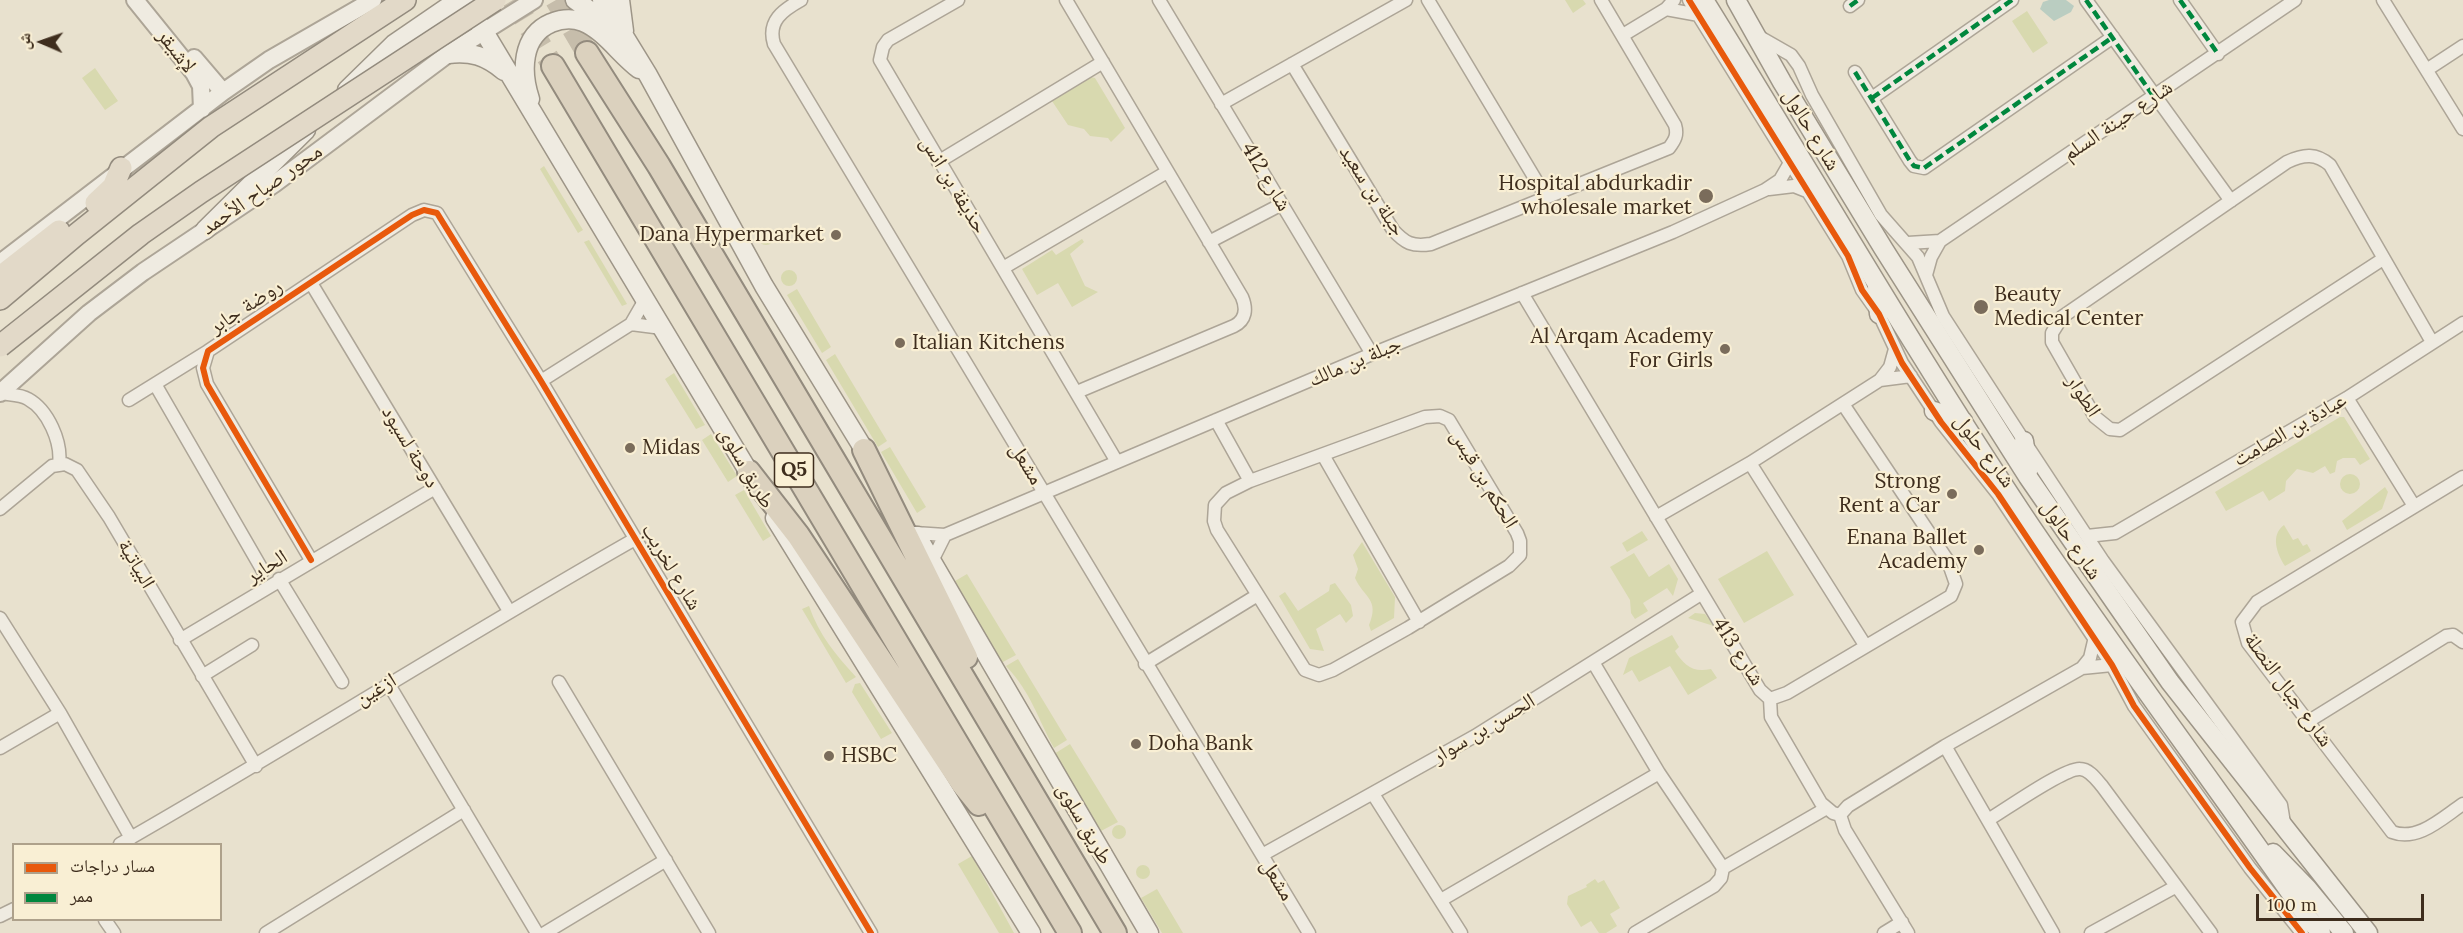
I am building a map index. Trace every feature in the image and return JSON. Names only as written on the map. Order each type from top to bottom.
[{"type":"highway","points":[[0,299],[211,127],[405,0]]},
{"type":"highway","name":"محور صباح الأحمد","points":[[0,346],[141,234],[201,192],[497,0]]},
{"type":"highway","name":"طريق سلوى","points":[[588,53],[659,166],[1115,933]]},
{"type":"highway","name":"طريق سلوى","points":[[553,66],[1070,933]]},
{"type":"highway","points":[[0,277],[109,192],[121,168]]},
{"type":"highway","points":[[864,450],[989,703],[1020,775]]},
{"type":"highway","points":[[749,471],[798,535],[962,783],[1034,874]]},
{"type":"main road","points":[[205,230],[377,59],[458,0]]},
{"type":"main road","name":"طريق سلوى","points":[[465,0],[646,298],[791,546],[1031,933]]},
{"type":"main road","points":[[483,31],[497,0]]},
{"type":"main road","points":[[575,0],[604,23],[648,75]]},
{"type":"main road","name":"طريق سلوى","points":[[602,0],[648,75],[745,253],[932,561],[1149,933]]},
{"type":"main road","points":[[621,0],[624,33]]},
{"type":"main road","name":"شارع حالول","points":[[1736,0],[1754,34],[1883,248],[2028,477],[2169,682],[2368,933]]},
{"type":"main road","points":[[1703,15],[1726,35]]},
{"type":"main road","name":"شارع حالول","points":[[1703,15],[1726,35],[2023,514],[2154,706],[2236,815],[2305,926],[2321,933]]},
{"type":"main road","points":[[536,117],[528,93],[525,57],[534,35],[555,21],[580,20],[648,75]]},
{"type":"main road","points":[[448,54],[467,53],[481,56],[512,77]]},
{"type":"main road","points":[[1877,281],[1880,314]]},
{"type":"main road","points":[[1935,411],[1964,421]]},
{"type":"main road","points":[[2024,441],[2028,477]]},
{"type":"main road","points":[[2124,684],[2154,706]]},
{"type":"main road","points":[[2236,815],[2307,888],[2344,933]]},
{"type":"main road","points":[[2287,912],[2305,926]]},
{"type":"street","name":"لإشيقر","points":[[135,0],[194,73],[201,86],[202,109]]},
{"type":"street","name":"لإشيقر","points":[[145,0],[223,92]]},
{"type":"street","points":[[346,16],[362,0]]},
{"type":"street","points":[[0,263],[223,92],[269,60],[374,0]]},
{"type":"street","name":"محور صباح الأحمد","points":[[0,393],[89,313],[297,167],[448,54],[534,0]]},
{"type":"street","name":"مشعل","points":[[801,0],[777,17],[772,31],[774,44],[1309,933]]},
{"type":"street","points":[[1066,0],[1245,304],[1245,315],[1239,324],[1077,393]]},
{"type":"street","name":"شارع 412","points":[[1159,0],[1372,354]]},
{"type":"street","points":[[1221,104],[1406,0]]},
{"type":"street","points":[[1428,0],[1546,197]]},
{"type":"street","name":"جبلة بن سعيد","points":[[1292,64],[1393,230],[1404,242],[1417,246],[1431,244],[1669,148],[1675,139],[1675,125],[1601,0]]},
{"type":"street","name":"شارع حلول","points":[[1689,0],[1703,15],[1848,256],[1862,290],[1880,314],[1895,349],[1911,376],[1950,435],[1998,494],[2094,641],[2112,664],[2133,706],[2250,868],[2287,912]]},
{"type":"street","points":[[1872,98],[2012,0]]},
{"type":"street","points":[[2086,0],[2231,201]]},
{"type":"street","points":[[2180,0],[2218,54]]},
{"type":"street","name":"شارع حينة السلم","points":[[1940,241],[2295,0]]},
{"type":"street","points":[[2383,0],[2428,69],[2463,129]]},
{"type":"street","name":"حذيفة بن انس","points":[[954,1],[888,40],[880,56],[883,68],[1117,462]]},
{"type":"street","points":[[1623,35],[1670,5],[1703,15]]},
{"type":"street","name":"شارع حلول","points":[[1754,34],[1791,55],[1881,215],[1908,243],[1926,275],[1943,316],[2103,561],[2281,805],[2284,827]]},
{"type":"street","points":[[1855,72],[1914,166],[1924,168],[2113,37]]},
{"type":"street","points":[[2428,69],[2463,46]]},
{"type":"street","points":[[938,162],[1103,62]]},
{"type":"street","name":"الطوار","points":[[2383,259],[2120,430],[2103,426],[2054,351],[2052,333],[2055,324],[2299,156],[2321,158],[2330,165],[2432,342]]},
{"type":"street","name":"جبلة بن مالك","points":[[915,533],[945,535],[1372,354],[1673,232],[1765,190],[1780,180],[1791,161]]},
{"type":"street","points":[[1003,268],[1167,172]]},
{"type":"street","name":"جبلة بن مالك","points":[[1765,190],[1794,186],[1809,192]]},
{"type":"street","points":[[1209,242],[1282,204]]},
{"type":"street","name":"روضة جابر","points":[[129,400],[311,284],[412,215],[429,210],[442,217]]},
{"type":"street","name":"شارع لخريب","points":[[442,217],[871,933]]},
{"type":"street","points":[[1908,243],[1940,241]]},
{"type":"street","points":[[1926,275],[1931,257],[1940,241]]},
{"type":"street","name":"دوحة لسيود","points":[[311,284],[509,611]]},
{"type":"street","name":"شارع 413","points":[[1522,293],[1701,594],[1760,690],[1770,699],[1787,693],[1950,596],[1956,578],[1948,561],[1843,404]]},
{"type":"street","points":[[541,381],[631,324],[646,298]]},
{"type":"street","name":"عبادة بن الصامت","points":[[2087,536],[2115,533],[2347,398],[2463,323]]},
{"type":"street","points":[[631,324],[663,328]]},
{"type":"street","points":[[1656,517],[1750,462],[1880,380],[1890,367],[1895,349]]},
{"type":"street","name":"روضة جابر","points":[[208,351],[203,368],[207,384],[311,560]]},
{"type":"street","points":[[1880,380],[1911,376]]},
{"type":"street","points":[[155,384],[263,571]]},
{"type":"street","points":[[0,393],[24,397],[37,406],[58,440],[59,464],[47,469],[0,509]]},
{"type":"street","points":[[2347,398],[2414,507]]},
{"type":"street","name":"الحكم بن قيس","points":[[1425,417],[1446,417],[1517,533],[1521,549],[1516,561],[1419,622],[1333,670],[1312,674],[1301,666],[1217,531],[1214,513],[1219,498],[1250,481],[1425,417]]},
{"type":"street","points":[[1216,420],[1250,481]]},
{"type":"street","points":[[1323,455],[1419,622]]},
{"type":"street","points":[[1750,462],[1865,645]]},
{"type":"street","name":"البياتية","points":[[59,464],[69,465],[79,473],[109,517],[256,766]]},
{"type":"street","name":"شارع جبال النصلة","points":[[2463,477],[2256,602],[2242,622],[2248,643],[2392,832],[2400,835],[2416,834],[2463,804]]},
{"type":"street","name":"الحاير","points":[[180,640],[435,488]]},
{"type":"street","points":[[2103,561],[2107,546],[2115,533]]},
{"type":"street","points":[[932,561],[945,535]]},
{"type":"street","name":"ازغين","points":[[125,841],[256,766],[388,683],[509,611],[635,539]]},
{"type":"street","points":[[279,579],[342,681]]},
{"type":"street","name":"الحسن بن سوار","points":[[1262,855],[1475,736],[1701,594]]},
{"type":"street","points":[[1146,664],[1256,596]]},
{"type":"street","points":[[0,618],[60,713],[125,841]]},
{"type":"street","points":[[2309,722],[2446,636],[2453,635],[2463,642]]},
{"type":"street","points":[[2082,668],[2090,657],[2094,641]]},
{"type":"street","points":[[202,676],[252,645]]},
{"type":"street","points":[[1593,662],[1659,773],[1723,868],[1721,878],[1714,886],[1635,933]]},
{"type":"street","points":[[1840,815],[1848,806],[1945,746],[2082,668],[2112,664]]},
{"type":"street","points":[[559,682],[710,933]]},
{"type":"street","points":[[388,683],[537,933]]},
{"type":"street","points":[[1770,699],[1771,717],[1825,809],[1840,815],[1845,830],[1905,928],[1884,933]]},
{"type":"street","points":[[0,748],[60,713]]},
{"type":"street","points":[[1945,746],[2053,933]]},
{"type":"street","points":[[1988,820],[2063,775],[2078,769],[2085,770],[2102,786],[2211,933]]},
{"type":"street","points":[[1441,900],[1659,773]]},
{"type":"street","points":[[1373,794],[1461,933]]},
{"type":"street","points":[[1723,868],[1825,809]]},
{"type":"street","points":[[266,933],[464,810]]},
{"type":"street","points":[[545,933],[666,860]]},
{"type":"street","points":[[2091,933],[2175,886]]},
{"type":"green space","points":[[1565,0],[1583,0],[1586,4],[1573,13]]},
{"type":"green space","points":[[2027,11],[2048,43],[2033,53],[2012,21]]},
{"type":"green space","points":[[95,68],[118,101],[105,110],[82,78]]},
{"type":"green space","points":[[1091,77],[1095,78],[1125,128],[1111,142],[1108,138],[1090,136],[1084,129],[1068,125],[1052,101]]},
{"type":"green space","points":[[544,166],[583,230],[578,233],[540,169]]},
{"type":"green space","points":[[766,229],[772,231],[774,237],[772,243],[766,245],[760,243],[758,237],[760,231]]},
{"type":"green space","points":[[1082,239],[1084,242],[1070,254],[1085,286],[1098,292],[1072,307],[1058,283],[1037,295],[1022,269],[1052,250],[1056,255]]},
{"type":"green space","points":[[589,240],[627,304],[622,306],[584,242]]},
{"type":"green space","points":[[789,270],[795,272],[797,278],[795,284],[789,286],[783,284],[781,278],[783,272]]},
{"type":"green space","points":[[797,289],[831,347],[822,353],[787,295]]},
{"type":"green space","points":[[835,354],[887,441],[878,447],[826,360]]},
{"type":"green space","points":[[674,373],[705,425],[696,429],[665,379]]},
{"type":"green space","points":[[2340,417],[2344,417],[2370,459],[2360,465],[2355,458],[2343,458],[2337,461],[2335,472],[2330,474],[2325,466],[2313,473],[2297,469],[2286,481],[2285,491],[2269,501],[2263,491],[2226,511],[2215,492]]},
{"type":"green space","points":[[711,434],[737,476],[728,482],[702,440]]},
{"type":"green space","points":[[890,447],[926,507],[917,513],[881,452]]},
{"type":"green space","points":[[2350,474],[2357,477],[2360,484],[2357,491],[2350,494],[2343,491],[2340,484],[2343,477]]},
{"type":"green space","points":[[2385,487],[2388,492],[2382,509],[2347,530],[2342,521]]},
{"type":"green space","points":[[744,490],[771,536],[763,541],[735,495]]},
{"type":"green space","points":[[2284,525],[2293,540],[2298,538],[2303,546],[2307,544],[2311,551],[2285,566],[2276,545],[2277,534]]},
{"type":"green space","points":[[1642,531],[1648,540],[1627,552],[1622,543]]},
{"type":"green space","points":[[1362,542],[1395,597],[1394,618],[1371,631],[1369,625],[1373,610],[1372,604],[1355,578],[1358,569],[1353,555]]},
{"type":"green space","points":[[1767,551],[1794,595],[1744,623],[1718,579]]},
{"type":"green space","points":[[1634,553],[1649,577],[1669,564],[1678,579],[1673,596],[1667,588],[1643,603],[1648,611],[1635,619],[1631,613],[1630,600],[1610,567]]},
{"type":"green space","points":[[967,574],[1016,655],[1001,663],[955,581]]},
{"type":"green space","points":[[1335,583],[1351,605],[1353,616],[1346,623],[1340,614],[1316,629],[1324,651],[1310,649],[1279,596],[1285,592],[1298,611],[1329,591],[1330,585]]},
{"type":"green space","points":[[809,606],[829,644],[856,677],[846,683],[802,609]]},
{"type":"green space","points":[[1695,613],[1705,614],[1714,626],[1688,618]]},
{"type":"green space","points":[[1672,635],[1679,647],[1675,651],[1685,664],[1699,670],[1711,669],[1717,678],[1688,695],[1670,666],[1639,682],[1632,670],[1623,675],[1629,658]]},
{"type":"green space","points":[[1018,659],[1067,740],[1054,748],[1028,696],[1006,666]]},
{"type":"green space","points":[[860,683],[892,733],[881,739],[852,692],[855,684]]},
{"type":"green space","points":[[1070,744],[1118,822],[1101,831],[1054,754]]},
{"type":"green space","points":[[1116,825],[1122,825],[1126,832],[1122,839],[1116,839],[1112,835],[1112,829]]},
{"type":"green space","points":[[972,856],[1014,933],[999,933],[958,864]]},
{"type":"green space","points":[[1140,865],[1146,865],[1150,872],[1146,879],[1140,879],[1136,875],[1136,869]]},
{"type":"green space","points":[[1595,879],[1598,883],[1604,880],[1620,908],[1610,914],[1617,926],[1606,933],[1599,933],[1591,921],[1581,927],[1567,904],[1568,896],[1587,887],[1586,885]]},
{"type":"green space","points":[[1157,889],[1183,933],[1162,933],[1141,898]]},
{"type":"shaded area","points":[[2066,0],[2074,6],[2071,12],[2054,21],[2040,9],[2043,2]]},
{"type":"tunnel","points":[[513,0],[553,66]]},
{"type":"tunnel","points":[[556,0],[587,53]]},
{"type":"marked path","points":[[1850,6],[1858,0]]},
{"type":"marked path","points":[[1872,98],[2012,0]]},
{"type":"marked path","points":[[2086,0],[2154,97]]},
{"type":"marked path","points":[[2180,0],[2218,54]]},
{"type":"marked path","points":[[1855,72],[1910,161],[1914,166],[1924,168],[2113,37]]},
{"type":"cycle path","points":[[1689,0],[1848,256],[1862,290],[1879,314],[1902,363],[1941,422],[1998,494],[2112,665],[2134,706],[2250,868],[2302,933]]},
{"type":"cycle path","points":[[311,560],[207,384],[203,368],[208,351],[412,215],[424,210],[437,213],[541,381],[871,933]]},
{"type":"place","name":"Hospital abdurkadir wholesale market","points":[[1706,196]]},
{"type":"place","name":"Dana Hypermarket","points":[[836,235]]},
{"type":"place","name":"Beauty Medical Center","points":[[1981,307]]},
{"type":"place","name":"Italian Kitchens","points":[[900,343]]},
{"type":"place","name":"Al Arqam Academy For Girls","points":[[1725,349]]},
{"type":"place","name":"Midas","points":[[630,448]]},
{"type":"place","name":"Strong Rent a Car","points":[[1952,494]]},
{"type":"place","name":"Enana Ballet Academy","points":[[1979,550]]},
{"type":"place","name":"Doha Bank","points":[[1136,744]]},
{"type":"place","name":"HSBC","points":[[829,756]]}]
